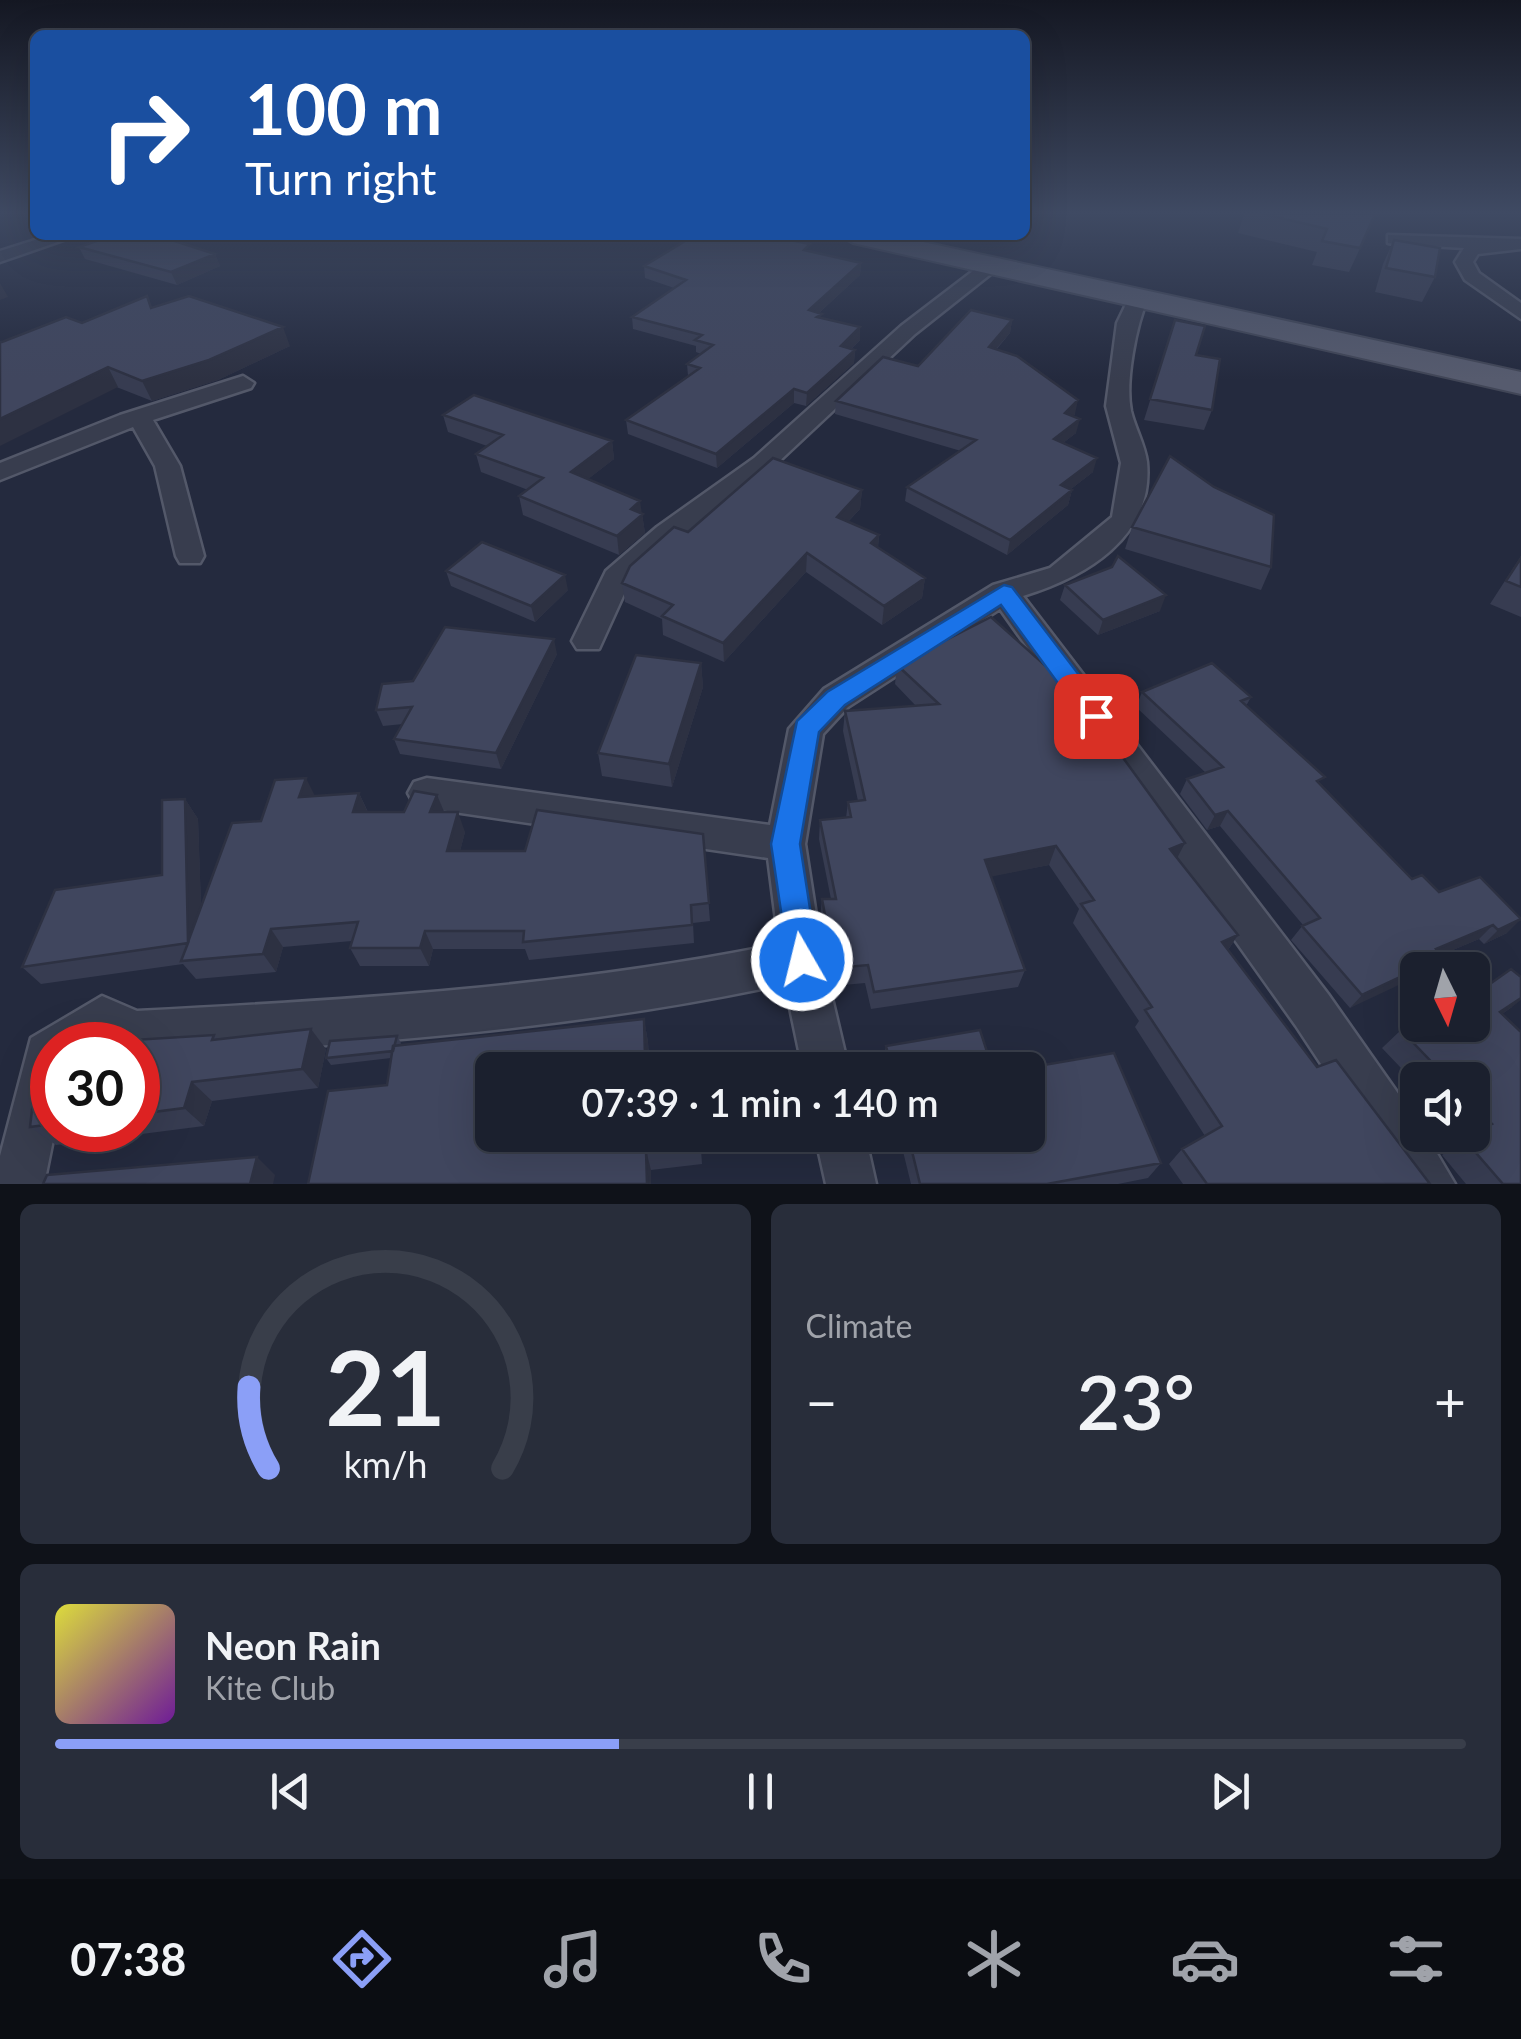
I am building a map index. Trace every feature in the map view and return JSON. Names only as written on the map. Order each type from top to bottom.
[{"type":"main road","points":[[1013,269],[1521,383]]},
{"type":"street","points":[[588,640],[616,578],[667,533],[763,463],[908,330],[988,269]]},
{"type":"street","points":[[1468,269],[1521,313]]},
{"type":"street","points":[[822,1052],[802,960],[786,844],[806,728],[836,698],[1004,592],[1060,575],[1103,543],[1125,519],[1134,463],[1118,406],[1127,323],[1138,298]]},
{"type":"street","points":[[0,472],[138,418],[243,383]]},
{"type":"street","points":[[138,418],[161,441],[170,464],[178,531],[190,556]]},
{"type":"street","points":[[1004,592],[1312,1010],[1430,1184]]},
{"type":"street","points":[[427,793],[786,844]]},
{"type":"street","points":[[160,1032],[488,1010],[706,982],[802,960]]},
{"type":"street","points":[[20,1184],[30,1136]]},
{"type":"street","points":[[843,1152],[850,1184]]},
{"type":"building","points":[[654,269],[854,269],[809,310],[822,314],[817,317],[860,327],[841,346],[855,350],[807,393],[794,389],[716,454],[626,420],[700,368],[687,364],[713,345],[695,340],[702,335],[632,317],[686,280]]},
{"type":"building","points":[[1393,269],[1436,269],[1435,277]]},
{"type":"building","points":[[147,296],[151,308],[189,296],[283,327],[209,360],[142,381],[108,367],[0,419],[0,342],[66,317],[82,323]]},
{"type":"building","points":[[971,310],[1012,320],[989,347],[1017,356],[1078,400],[1065,413],[1080,419],[1054,439],[1097,458],[1061,485],[1072,490],[1010,540],[907,487],[976,440],[836,401],[883,357],[918,366]]},
{"type":"building","points":[[1175,320],[1205,326],[1196,355],[1220,359],[1212,410],[1150,399]]},
{"type":"building","points":[[474,395],[612,441],[571,472],[640,501],[631,509],[643,514],[617,536],[519,496],[543,478],[476,454],[503,435],[443,415]]},
{"type":"building","points":[[1170,456],[1214,487],[1274,515],[1271,567],[1132,527]]},
{"type":"building","points":[[773,458],[862,490],[837,517],[879,535],[871,543],[925,578],[884,606],[807,553],[723,643],[662,616],[673,605],[622,583],[630,566],[674,527],[688,532]]},
{"type":"building","points":[[482,542],[565,575],[531,606],[446,571]]},
{"type":"building","points":[[1118,556],[1166,595],[1103,620],[1065,585],[1112,567]]},
{"type":"building","points":[[1521,558],[1521,587],[1506,581]]},
{"type":"building","points":[[991,617],[1076,693],[1081,700],[1075,703],[1113,744],[1185,843],[1170,849],[1238,935],[1222,942],[1317,1067],[1336,1060],[1400,1144],[1400,1152],[1406,1152],[1430,1184],[1207,1184],[1182,1149],[1222,1126],[1145,1010],[1152,1007],[1081,904],[1094,900],[1056,846],[985,860],[1025,970],[874,992],[868,965],[835,968],[822,899],[836,899],[820,820],[851,817],[848,802],[865,800],[845,711],[939,704],[897,665]]},
{"type":"building","points":[[445,627],[554,639],[496,753],[394,739],[412,707],[376,710],[382,684],[413,681]]},
{"type":"building","points":[[636,655],[701,663],[669,764],[598,753]]},
{"type":"building","points":[[1212,663],[1251,697],[1241,701],[1325,777],[1317,781],[1412,879],[1422,875],[1439,892],[1480,877],[1521,919],[1498,930],[1493,925],[1436,949],[1439,952],[1400,952],[1400,977],[1362,995],[1302,926],[1320,918],[1228,811],[1215,815],[1187,779],[1223,767],[1142,692]]},
{"type":"building","points":[[306,778],[299,797],[359,793],[353,812],[404,812],[414,791],[437,795],[430,812],[458,812],[447,851],[525,851],[537,810],[703,834],[709,903],[691,905],[692,925],[523,942],[524,931],[425,931],[420,948],[350,948],[358,922],[271,929],[263,954],[181,961],[188,943],[22,967],[55,890],[162,875],[162,800],[185,799],[188,942],[232,823],[261,821],[275,780]]},
{"type":"building","points":[[1511,969],[1521,977],[1521,998],[1500,1012],[1521,1032],[1521,1184],[1503,1184],[1475,1152],[1490,1152],[1490,1062],[1432,1062],[1413,1042],[1490,1042],[1490,984]]},
{"type":"building","points":[[644,1019],[645,1052],[475,1052],[475,1152],[646,1152],[647,1184],[308,1184],[328,1091],[387,1085],[393,1046]]},
{"type":"building","points":[[311,1029],[302,1069],[192,1082],[184,1108],[160,1111],[160,1038],[214,1035],[212,1040]]},
{"type":"building","points":[[980,1030],[987,1052],[888,1052],[886,1046]]},
{"type":"building","points":[[397,1036],[393,1051],[326,1058],[330,1041]]},
{"type":"building","points":[[1114,1053],[1161,1163],[1047,1184],[920,1184],[912,1152],[1045,1152],[1045,1065]]},
{"type":"building","points":[[257,1157],[250,1184],[43,1184],[47,1175]]},
{"type":"route","points":[[802,960],[786,844],[793,790],[806,728],[836,698],[1004,592],[1096,716]]}]
